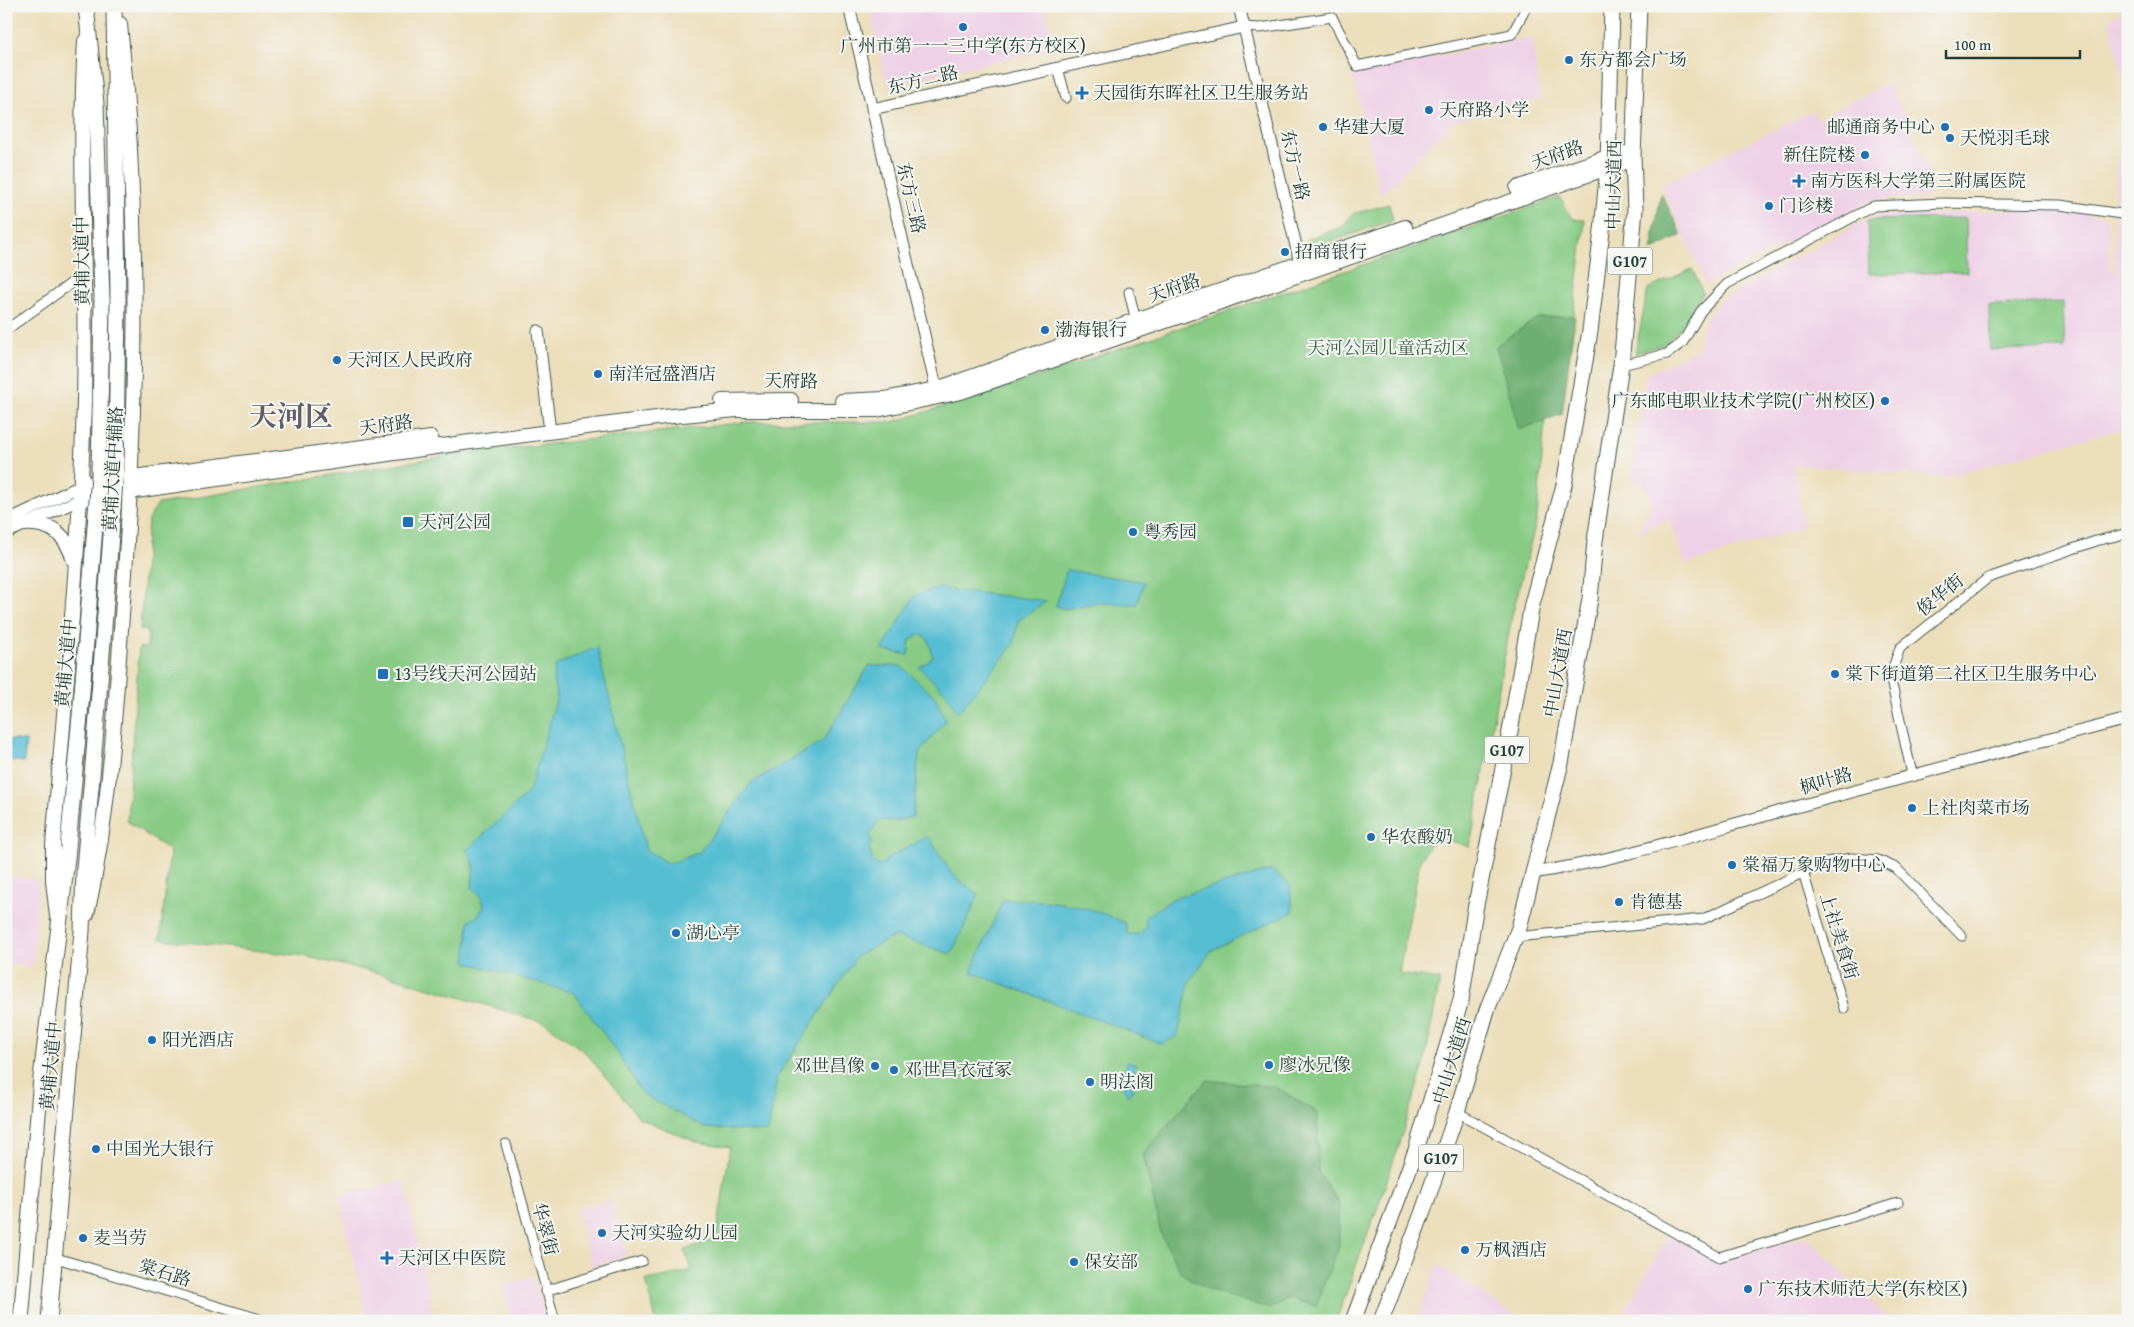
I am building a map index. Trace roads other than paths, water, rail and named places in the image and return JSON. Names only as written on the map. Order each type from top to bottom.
[{"type":"main road","name":"黄埔大道中","points":[[49,1321],[82,931],[84,869],[116,468],[118,300],[114,6]]},
{"type":"main road","name":"黄埔大道中辅路","points":[[82,931],[96,872],[102,833],[132,478],[136,324],[131,151],[118,6]]},
{"type":"main road","name":"中山大道西","points":[[1353,1321],[1416,1150],[1461,1000],[1474,910],[1508,743],[1532,604],[1559,507],[1569,459],[1590,331],[1608,162],[1612,6]]},
{"type":"main road","name":"中山大道西","points":[[1381,1321],[1422,1214],[1457,1112],[1487,1010],[1516,937],[1561,763],[1586,618],[1621,365],[1635,209],[1633,156],[1639,6]]},
{"type":"main road","name":"黄埔大道中","points":[[21,1321],[41,1078],[67,858],[99,475],[102,300],[96,104],[86,8]]},
{"type":"main road","name":"黄埔大道中辅路","points":[[58,927],[53,855],[81,493],[84,398],[81,146],[86,8]]},
{"type":"main road","name":"天府路","points":[[937,393],[961,392],[1302,268],[1608,162],[1623,153],[1633,156]]},
{"type":"main road","name":"天府路","points":[[81,493],[132,478],[549,427],[718,411],[774,409],[864,411],[903,406],[1136,321],[1302,268]]},
{"type":"main road","points":[[84,398],[93,414],[106,421],[122,418],[135,400]]},
{"type":"main road","name":"天府路","points":[[81,493],[131,492],[549,427]]},
{"type":"main road","points":[[24,524],[42,524],[56,531],[68,545],[75,565]]},
{"type":"main road","points":[[73,595],[88,580],[101,578],[114,584],[123,600]]},
{"type":"street","name":"东方三路","points":[[849,6],[937,393]]},
{"type":"street","name":"东方一路","points":[[1239,6],[1302,268]]},
{"type":"street","points":[[1244,27],[1260,28],[1332,17],[1357,66],[1512,34],[1527,6]]},
{"type":"street","name":"东方二路","points":[[872,109],[1244,27]]},
{"type":"street","points":[[1058,68],[1066,98]]},
{"type":"street","points":[[1621,365],[1667,354],[1683,342],[1701,311],[1726,284],[1874,206],[1942,203],[2060,205],[2128,215]]},
{"type":"street","points":[[6,330],[84,274]]},
{"type":"street","points":[[1129,292],[1136,321]]},
{"type":"street","points":[[538,331],[549,427]]},
{"type":"street","points":[[6,521],[81,493]]},
{"type":"street","points":[[6,533],[81,493]]},
{"type":"street","name":"俊华街","points":[[1912,774],[1890,676],[1900,648],[1988,578],[2096,541],[2128,533]]},
{"type":"street","name":"枫叶路","points":[[1532,873],[1568,868],[1912,774],[2128,719]]},
{"type":"street","points":[[1516,937],[1703,919],[1826,862],[1842,859],[1878,860],[1896,868],[1962,936]]},
{"type":"street","name":"上社美食街","points":[[1803,872],[1844,1008]]},
{"type":"street","points":[[1457,1112],[1718,1257],[1898,1203]]},
{"type":"street","name":"华翠街","points":[[506,1144],[555,1321]]},
{"type":"street","name":"棠石路","points":[[53,1257],[266,1321]]},
{"type":"street","points":[[545,1290],[642,1261]]},
{"type":"water","points":[[1067,570],[1144,582],[1137,604],[1095,603],[1065,609],[1056,606]]},
{"type":"water","points":[[937,588],[1047,601],[1018,621],[1014,644],[958,713],[946,693],[919,667],[928,662],[933,656],[928,639],[920,634],[910,640],[908,655],[882,650],[915,595]]},
{"type":"water","points":[[597,647],[646,850],[669,864],[700,852],[751,783],[823,741],[869,666],[901,666],[935,697],[946,720],[919,753],[913,817],[896,821],[879,820],[870,834],[872,843],[869,847],[872,860],[877,865],[886,863],[886,859],[928,836],[952,874],[979,895],[951,954],[895,936],[857,956],[777,1077],[768,1132],[705,1128],[642,1094],[619,1055],[574,993],[466,962],[469,921],[478,916],[484,906],[481,895],[472,888],[474,864],[467,850],[529,792],[557,697],[553,680],[556,665]]},
{"type":"water","points":[[6,739],[26,741],[24,762],[6,760]]},
{"type":"water","points":[[1272,870],[1290,885],[1293,912],[1212,950],[1189,982],[1178,1036],[1162,1044],[971,972],[1003,900],[1050,902],[1082,907],[1126,924],[1127,934],[1139,934],[1146,927],[1145,917],[1174,898]]},
{"type":"water","points":[[1127,1061],[1137,1064],[1134,1069],[1138,1077],[1130,1083],[1134,1088],[1128,1096],[1116,1075],[1120,1071],[1125,1072]]},
{"type":"place","name":"广州市第一一三中学(东方校区)","points":[[963,27]]},
{"type":"place","name":"东方都会广场","points":[[1569,60]]},
{"type":"place","name":"天园街东晖社区卫生服务站","points":[[1082,93]]},
{"type":"place","name":"天府路小学","points":[[1429,110]]},
{"type":"place","name":"华建大厦","points":[[1323,127]]},
{"type":"place","name":"邮通商务中心","points":[[1945,127]]},
{"type":"place","name":"天悦羽毛球","points":[[1950,138]]},
{"type":"place","name":"新住院楼","points":[[1865,155]]},
{"type":"place","name":"南方医科大学第三附属医院","points":[[1799,181]]},
{"type":"place","name":"门诊楼","points":[[1769,206]]},
{"type":"place","name":"招商银行","points":[[1285,252]]},
{"type":"place","name":"渤海银行","points":[[1045,330]]},
{"type":"place","name":"天河区人民政府","points":[[337,360]]},
{"type":"place","name":"南洋冠盛酒店","points":[[598,374]]},
{"type":"place","name":"广东邮电职业技术学院(广州校区)","points":[[1885,401]]},
{"type":"place","name":"天河公园","points":[[408,522]]},
{"type":"place","name":"粤秀园","points":[[1133,532]]},
{"type":"place","name":"13号线天河公园站","points":[[383,674]]},
{"type":"place","name":"棠下街道第二社区卫生服务中心","points":[[1835,674]]},
{"type":"place","name":"上社肉菜市场","points":[[1912,808]]},
{"type":"place","name":"华农酸奶","points":[[1371,837]]},
{"type":"place","name":"棠福万象购物中心","points":[[1732,865]]},
{"type":"place","name":"肯德基","points":[[1619,902]]},
{"type":"place","name":"湖心亭","points":[[676,933]]},
{"type":"place","name":"阳光酒店","points":[[152,1040]]},
{"type":"place","name":"廖冰兄像","points":[[1269,1065]]},
{"type":"place","name":"邓世昌像","points":[[875,1066]]},
{"type":"place","name":"邓世昌衣冠冢","points":[[894,1070]]},
{"type":"place","name":"明法阁","points":[[1090,1082]]},
{"type":"place","name":"中国光大银行","points":[[96,1149]]},
{"type":"place","name":"天河实验幼儿园","points":[[602,1233]]},
{"type":"place","name":"麦当劳","points":[[83,1238]]},
{"type":"place","name":"万枫酒店","points":[[1465,1250]]},
{"type":"place","name":"天河区中医院","points":[[387,1258]]},
{"type":"place","name":"保安部","points":[[1074,1262]]},
{"type":"place","name":"广东技术师范大学(东校区)","points":[[1748,1289]]},
{"type":"district","name":"天河区","points":[[291,416]]},
{"type":"park label","name":"天河公园儿童活动区","points":[[1388,348]]}]
